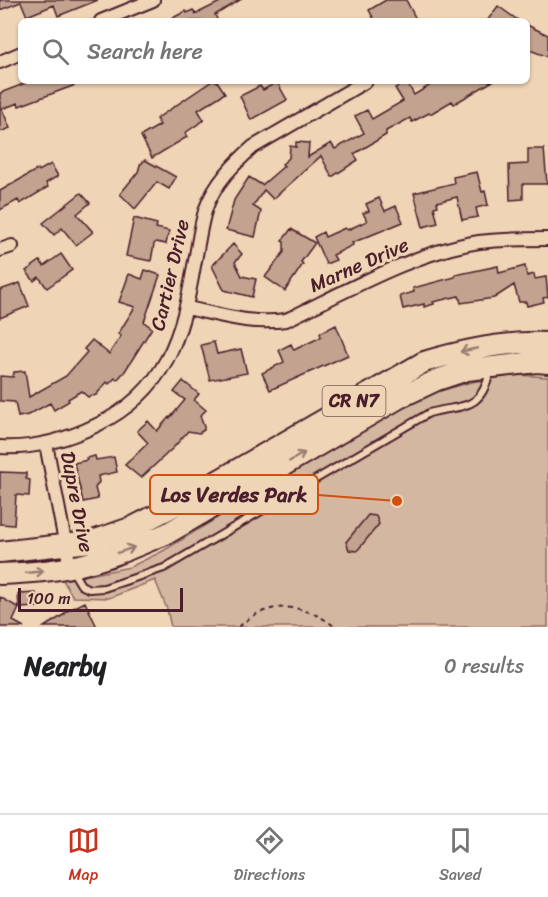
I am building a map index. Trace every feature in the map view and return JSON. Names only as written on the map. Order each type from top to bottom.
[{"type":"main road","name":"CR N7","points":[[0,552],[90,542],[133,527],[176,505],[424,362],[456,352],[496,345],[548,343]]},
{"type":"main road","points":[[492,367],[492,359],[498,353],[548,351]]},
{"type":"main road","name":"CR N7","points":[[0,574],[30,573],[70,567],[133,548],[168,533],[399,398],[437,380],[467,370],[537,362],[548,363]]},
{"type":"street","points":[[108,18],[153,0]]},
{"type":"street","points":[[0,62],[18,55]]},
{"type":"street","name":"Cartier Drive","points":[[0,447],[46,444],[79,434],[109,419],[132,403],[165,363],[179,336],[187,308],[206,207],[221,180],[253,147],[361,84]]},
{"type":"street","name":"Marne Drive","points":[[187,308],[264,323],[286,320],[405,264],[443,250],[478,242],[548,239]]},
{"type":"street","name":"Dupre Drive","points":[[46,444],[70,567]]},
{"type":"lane","points":[[70,567],[81,585],[89,589],[104,588],[164,568],[429,413],[468,405],[486,388],[492,367]]},
{"type":"path","points":[[239,627],[258,612],[283,606],[314,614],[335,627]]},
{"type":"shaded area","points":[[517,375],[548,377],[548,627],[171,627],[167,609],[155,580],[109,598],[73,597],[63,580],[130,567],[163,551],[317,457],[425,395],[472,382]]},
{"type":"building","points":[[0,0],[98,0],[58,16],[54,5],[27,16],[21,2],[0,10]]},
{"type":"building","points":[[224,0],[240,0],[215,15],[216,18],[173,18],[186,11],[187,13],[193,10],[196,14]]},
{"type":"building","points":[[386,0],[406,0],[415,18],[373,18],[369,10]]},
{"type":"building","points":[[498,6],[515,18],[489,18]]},
{"type":"building","points":[[530,26],[548,35],[548,57],[530,50]]},
{"type":"building","points":[[23,84],[78,84],[19,106],[18,103],[2,109],[10,128],[0,132],[0,93]]},
{"type":"building","points":[[208,84],[219,84],[225,93],[198,110],[204,120],[185,133],[187,137],[152,158],[141,136],[160,125],[156,119]]},
{"type":"building","points":[[278,84],[287,100],[251,120],[240,96],[260,86],[263,90]]},
{"type":"building","points":[[408,84],[414,95],[432,84],[488,84],[454,104],[452,101],[430,114],[412,122],[410,118],[386,131],[386,135],[354,154],[358,160],[332,177],[321,156],[273,199],[264,190],[253,206],[261,211],[255,237],[226,230],[234,200],[249,177],[262,185],[284,166],[282,164],[289,158],[290,146],[296,147],[296,142],[309,143],[308,157],[331,143],[335,149],[364,133],[355,116],[367,110],[372,119],[403,101],[395,88]]},
{"type":"building","points":[[528,149],[544,149],[547,184],[523,184],[523,199],[510,200],[509,165],[528,164]]},
{"type":"building","points":[[145,160],[176,177],[169,189],[157,182],[135,209],[120,194]]},
{"type":"building","points":[[51,164],[58,176],[46,183],[48,187],[20,204],[18,200],[0,210],[0,191]]},
{"type":"building","points":[[477,172],[488,205],[476,208],[478,217],[462,220],[457,197],[437,202],[438,206],[434,207],[438,223],[423,227],[414,193],[454,183],[453,177]]},
{"type":"building","points":[[81,193],[90,203],[77,214],[93,232],[76,245],[62,228],[54,235],[43,223]]},
{"type":"building","points":[[379,198],[385,211],[396,206],[403,222],[352,243],[353,245],[333,255],[336,260],[326,264],[314,237],[323,232],[325,237],[367,221],[363,213],[369,211],[366,204]]},
{"type":"building","points":[[134,218],[157,224],[156,228],[169,231],[166,244],[156,242],[154,244],[151,261],[126,256]]},
{"type":"building","points":[[291,229],[315,243],[301,262],[303,264],[285,291],[265,277],[284,252],[282,241]]},
{"type":"building","points":[[233,244],[242,254],[235,262],[242,276],[256,279],[252,297],[224,290],[212,266]]},
{"type":"building","points":[[61,254],[72,270],[47,288],[39,277],[34,281],[26,271],[40,261],[44,266]]},
{"type":"building","points":[[498,266],[499,273],[525,266],[527,276],[534,274],[535,279],[546,277],[548,297],[543,298],[544,302],[527,306],[526,302],[519,302],[514,285],[494,298],[461,303],[459,296],[433,302],[434,304],[424,307],[424,304],[403,309],[400,296],[414,292],[413,288],[455,277],[455,275]]},
{"type":"building","points":[[145,270],[160,275],[144,322],[152,328],[117,380],[115,378],[109,384],[107,382],[96,395],[88,397],[81,391],[54,410],[50,403],[28,415],[18,417],[15,402],[0,401],[0,376],[13,377],[14,372],[25,371],[29,397],[66,376],[87,352],[84,349],[92,340],[109,354],[121,336],[118,334],[135,307],[119,302],[129,274],[142,279]]},
{"type":"building","points":[[20,283],[29,306],[0,318],[0,290]]},
{"type":"building","points":[[336,325],[348,355],[270,390],[262,373],[284,362],[279,350],[291,344],[294,350],[321,337],[320,333]]},
{"type":"building","points":[[214,342],[217,354],[241,349],[247,373],[210,380],[201,345]]},
{"type":"building","points":[[183,381],[199,394],[194,400],[206,410],[200,416],[204,430],[199,433],[188,431],[141,478],[125,465],[148,443],[137,431],[148,421],[157,431],[170,418],[185,400],[174,392]]},
{"type":"building","points":[[95,456],[96,460],[114,457],[117,472],[98,476],[99,482],[95,488],[98,499],[83,502],[74,463]]},
{"type":"building","points":[[0,472],[26,473],[26,479],[30,480],[29,496],[16,495],[14,525],[0,524]]},
{"type":"building","points":[[368,515],[376,516],[379,524],[357,551],[349,550],[346,542]]},
{"type":"building","points":[[36,593],[37,607],[19,608],[18,594]]},
{"type":"building","points":[[0,597],[19,608],[13,621],[24,627],[0,627]]},
{"type":"building","points":[[85,602],[97,627],[44,627],[65,612]]},
{"type":"place","name":"Los Verdes Park","points":[[397,501]]}]
